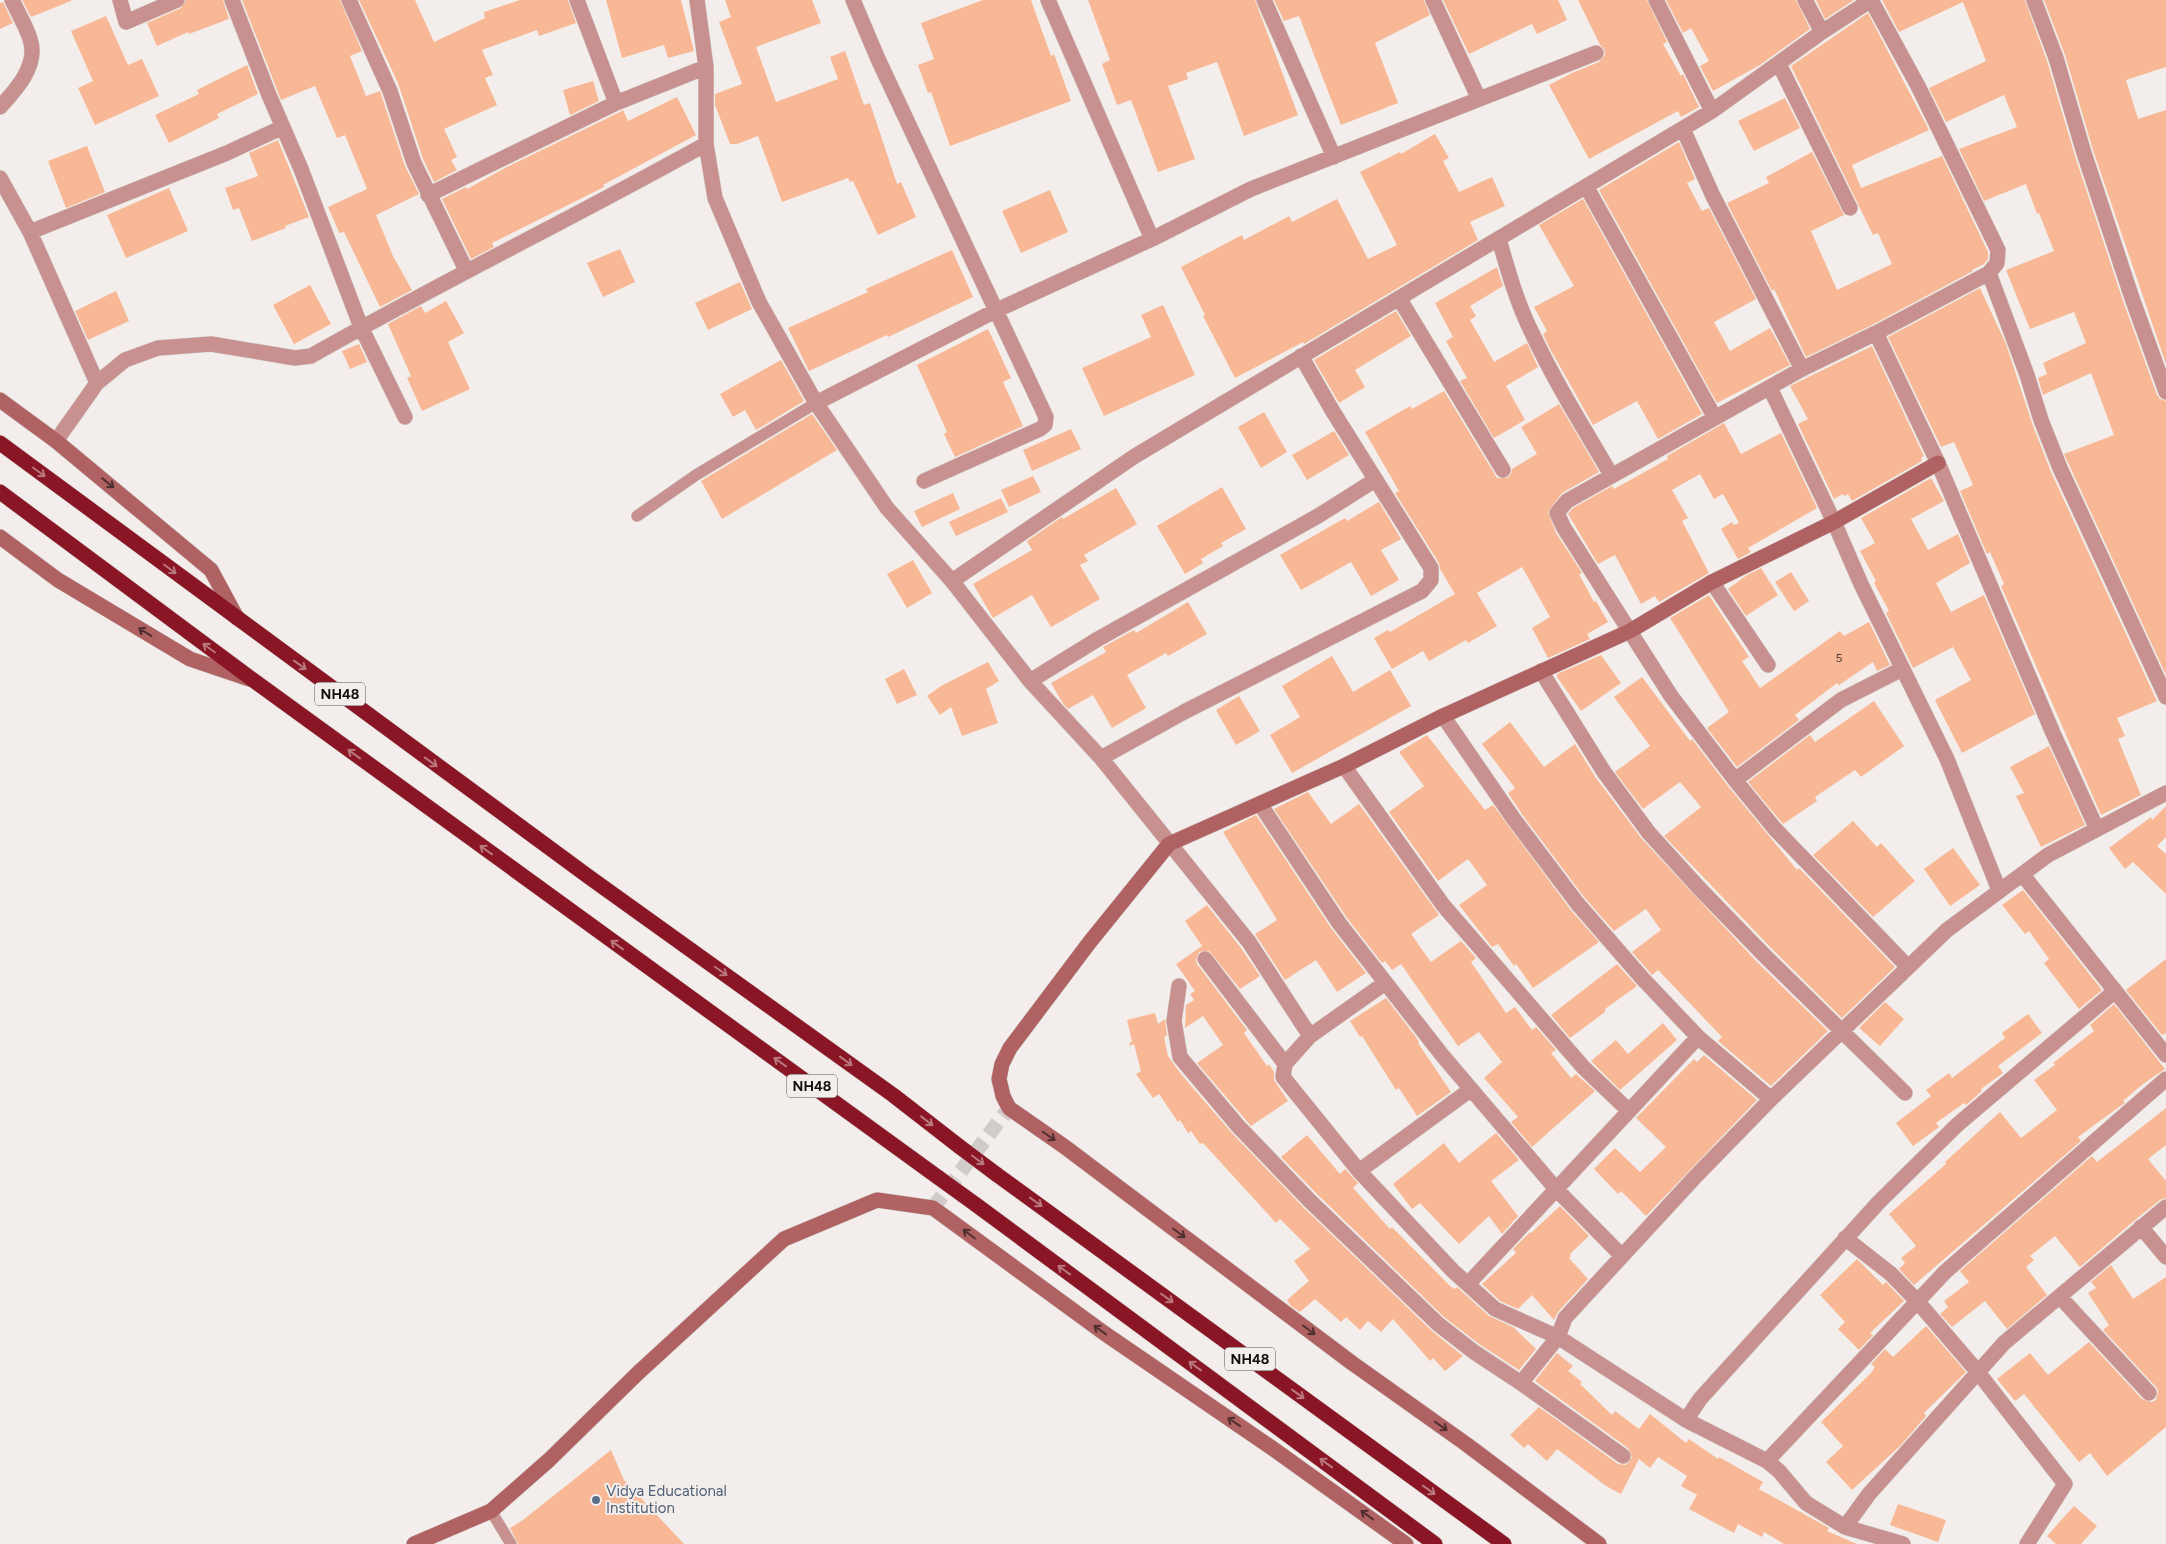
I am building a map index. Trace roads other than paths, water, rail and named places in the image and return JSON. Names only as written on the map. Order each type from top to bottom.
[{"type":"highway","name":"NH48","points":[[0,443],[237,619],[893,1095],[996,1174],[1504,1544]]},
{"type":"highway","name":"NH48","points":[[0,492],[253,680],[975,1204],[1435,1544]]},
{"type":"street","points":[[0,108],[21,84],[31,59],[31,41],[12,0]]},
{"type":"street","points":[[120,0],[126,22],[177,0]]},
{"type":"street","points":[[232,0],[301,169],[361,327],[405,417]]},
{"type":"street","points":[[349,0],[390,91],[414,163],[466,270]]},
{"type":"street","points":[[577,0],[616,103]]},
{"type":"street","points":[[697,0],[706,67],[706,144],[715,198],[759,302],[816,403],[887,508],[952,580],[1030,681],[1102,758],[1169,844],[1190,866],[1249,942],[1310,1036]]},
{"type":"street","points":[[853,0],[878,59],[1046,417],[1045,424],[1040,429],[924,481]]},
{"type":"street","points":[[1048,0],[1152,238]]},
{"type":"street","points":[[1264,0],[1334,157]]},
{"type":"street","points":[[1433,0],[1479,99]]},
{"type":"street","points":[[1656,0],[1712,111]]},
{"type":"street","points":[[1805,0],[1822,32]]},
{"type":"street","points":[[952,580],[1135,456],[1712,111],[1822,32],[1872,0],[1918,86],[1998,250],[1997,263],[1988,273],[1876,333],[1802,369],[1567,501],[1557,513],[1564,528],[1671,696],[1735,780],[1775,829],[1908,967]]},
{"type":"street","points":[[2034,0],[2056,58],[2084,153],[2132,298],[2166,392]]},
{"type":"street","points":[[816,403],[996,310],[1252,190],[1596,53]]},
{"type":"street","points":[[1779,64],[1850,208]]},
{"type":"street","points":[[428,194],[616,103],[706,67]]},
{"type":"street","points":[[30,232],[227,154],[283,127]]},
{"type":"street","points":[[1683,129],[1713,196],[1802,369]]},
{"type":"street","points":[[56,441],[97,383],[126,360],[158,348],[211,344],[295,358],[311,356],[466,270],[638,182],[706,144]]},
{"type":"street","points":[[0,178],[30,232],[97,383]]},
{"type":"street","points":[[1586,186],[1715,418]]},
{"type":"street","points":[[1498,239],[1511,282],[1531,332],[1574,413],[1612,476]]},
{"type":"street","points":[[1988,273],[2026,375],[2040,420],[2060,468],[2166,696]]},
{"type":"street","points":[[1399,298],[1503,470]]},
{"type":"street","points":[[1876,333],[1938,463],[2053,733],[2097,829]]},
{"type":"street","points":[[1102,758],[1184,712],[1422,591],[1431,580],[1431,568],[1375,480],[1301,356]]},
{"type":"street","points":[[1770,388],[1902,669],[1947,759],[1999,890]]},
{"type":"street","points":[[0,400],[56,441],[175,538],[211,570],[237,619]]},
{"type":"street","points":[[1599,1544],[1466,1444],[1352,1363],[1065,1147],[1009,1108],[1003,1096],[999,1079],[1002,1064],[1010,1048],[1089,942],[1169,844],[1344,766],[1444,716],[1630,631],[1712,582],[1834,522],[1938,463]]},
{"type":"street","points":[[1030,681],[1098,639],[1318,516],[1375,480]]},
{"type":"street","points":[[0,537],[58,580],[190,659],[253,680]]},
{"type":"street","points":[[1712,582],[1768,665]]},
{"type":"street","points":[[1735,780],[1841,700],[1902,669]]},
{"type":"street","points":[[1542,671],[1604,772],[1649,833],[1700,889],[1905,1093]]},
{"type":"street","points":[[1444,716],[1513,818],[1577,903],[1642,978],[1698,1037],[1771,1099]]},
{"type":"street","points":[[1344,766],[1443,905],[1583,1067],[1630,1111]]},
{"type":"street","points":[[1521,1383],[1558,1337],[1565,1318],[1622,1256],[1771,1099],[1947,930],[2048,855],[2166,794]]},
{"type":"street","points":[[1260,804],[1339,924],[1470,1090],[1556,1190],[1622,1256]]},
{"type":"street","points":[[2022,874],[2166,1055]]},
{"type":"street","points":[[1205,959],[1285,1064]]},
{"type":"street","points":[[1386,983],[1310,1036],[1285,1064],[1283,1077],[1359,1171],[1452,1270],[1495,1309],[1558,1337],[1686,1420],[1767,1462],[1779,1471],[1806,1503],[1845,1527],[1903,1544]]},
{"type":"street","points":[[1179,986],[1174,1021],[1180,1057],[1204,1087],[1310,1200],[1438,1324],[1474,1352],[1623,1456]]},
{"type":"street","points":[[1686,1420],[1700,1398],[1879,1202],[1957,1125],[2115,991]]},
{"type":"street","points":[[1468,1284],[1698,1037]]},
{"type":"street","points":[[1767,1462],[1945,1272],[2166,1079]]},
{"type":"street","points":[[1359,1171],[1470,1090]]},
{"type":"street","points":[[414,1544],[491,1511],[549,1460],[638,1373],[784,1239],[877,1200],[933,1208],[1095,1327],[1272,1448],[1406,1544]]},
{"type":"street","points":[[1845,1527],[1869,1494],[2004,1343],[2166,1207]]},
{"type":"street","points":[[2141,1227],[2166,1257]]},
{"type":"street","points":[[1846,1238],[1891,1274],[1917,1301],[1977,1371],[2065,1484],[2027,1544]]},
{"type":"street","points":[[2060,1297],[2149,1393]]},
{"type":"lane","points":[[637,516],[696,476],[816,403]]},
{"type":"lane","points":[[491,1511],[511,1544]]},
{"type":"tunnel","points":[[933,1208],[1009,1108]]},
{"type":"place","name":"Vidya Educational Institution","points":[[596,1500]]}]
